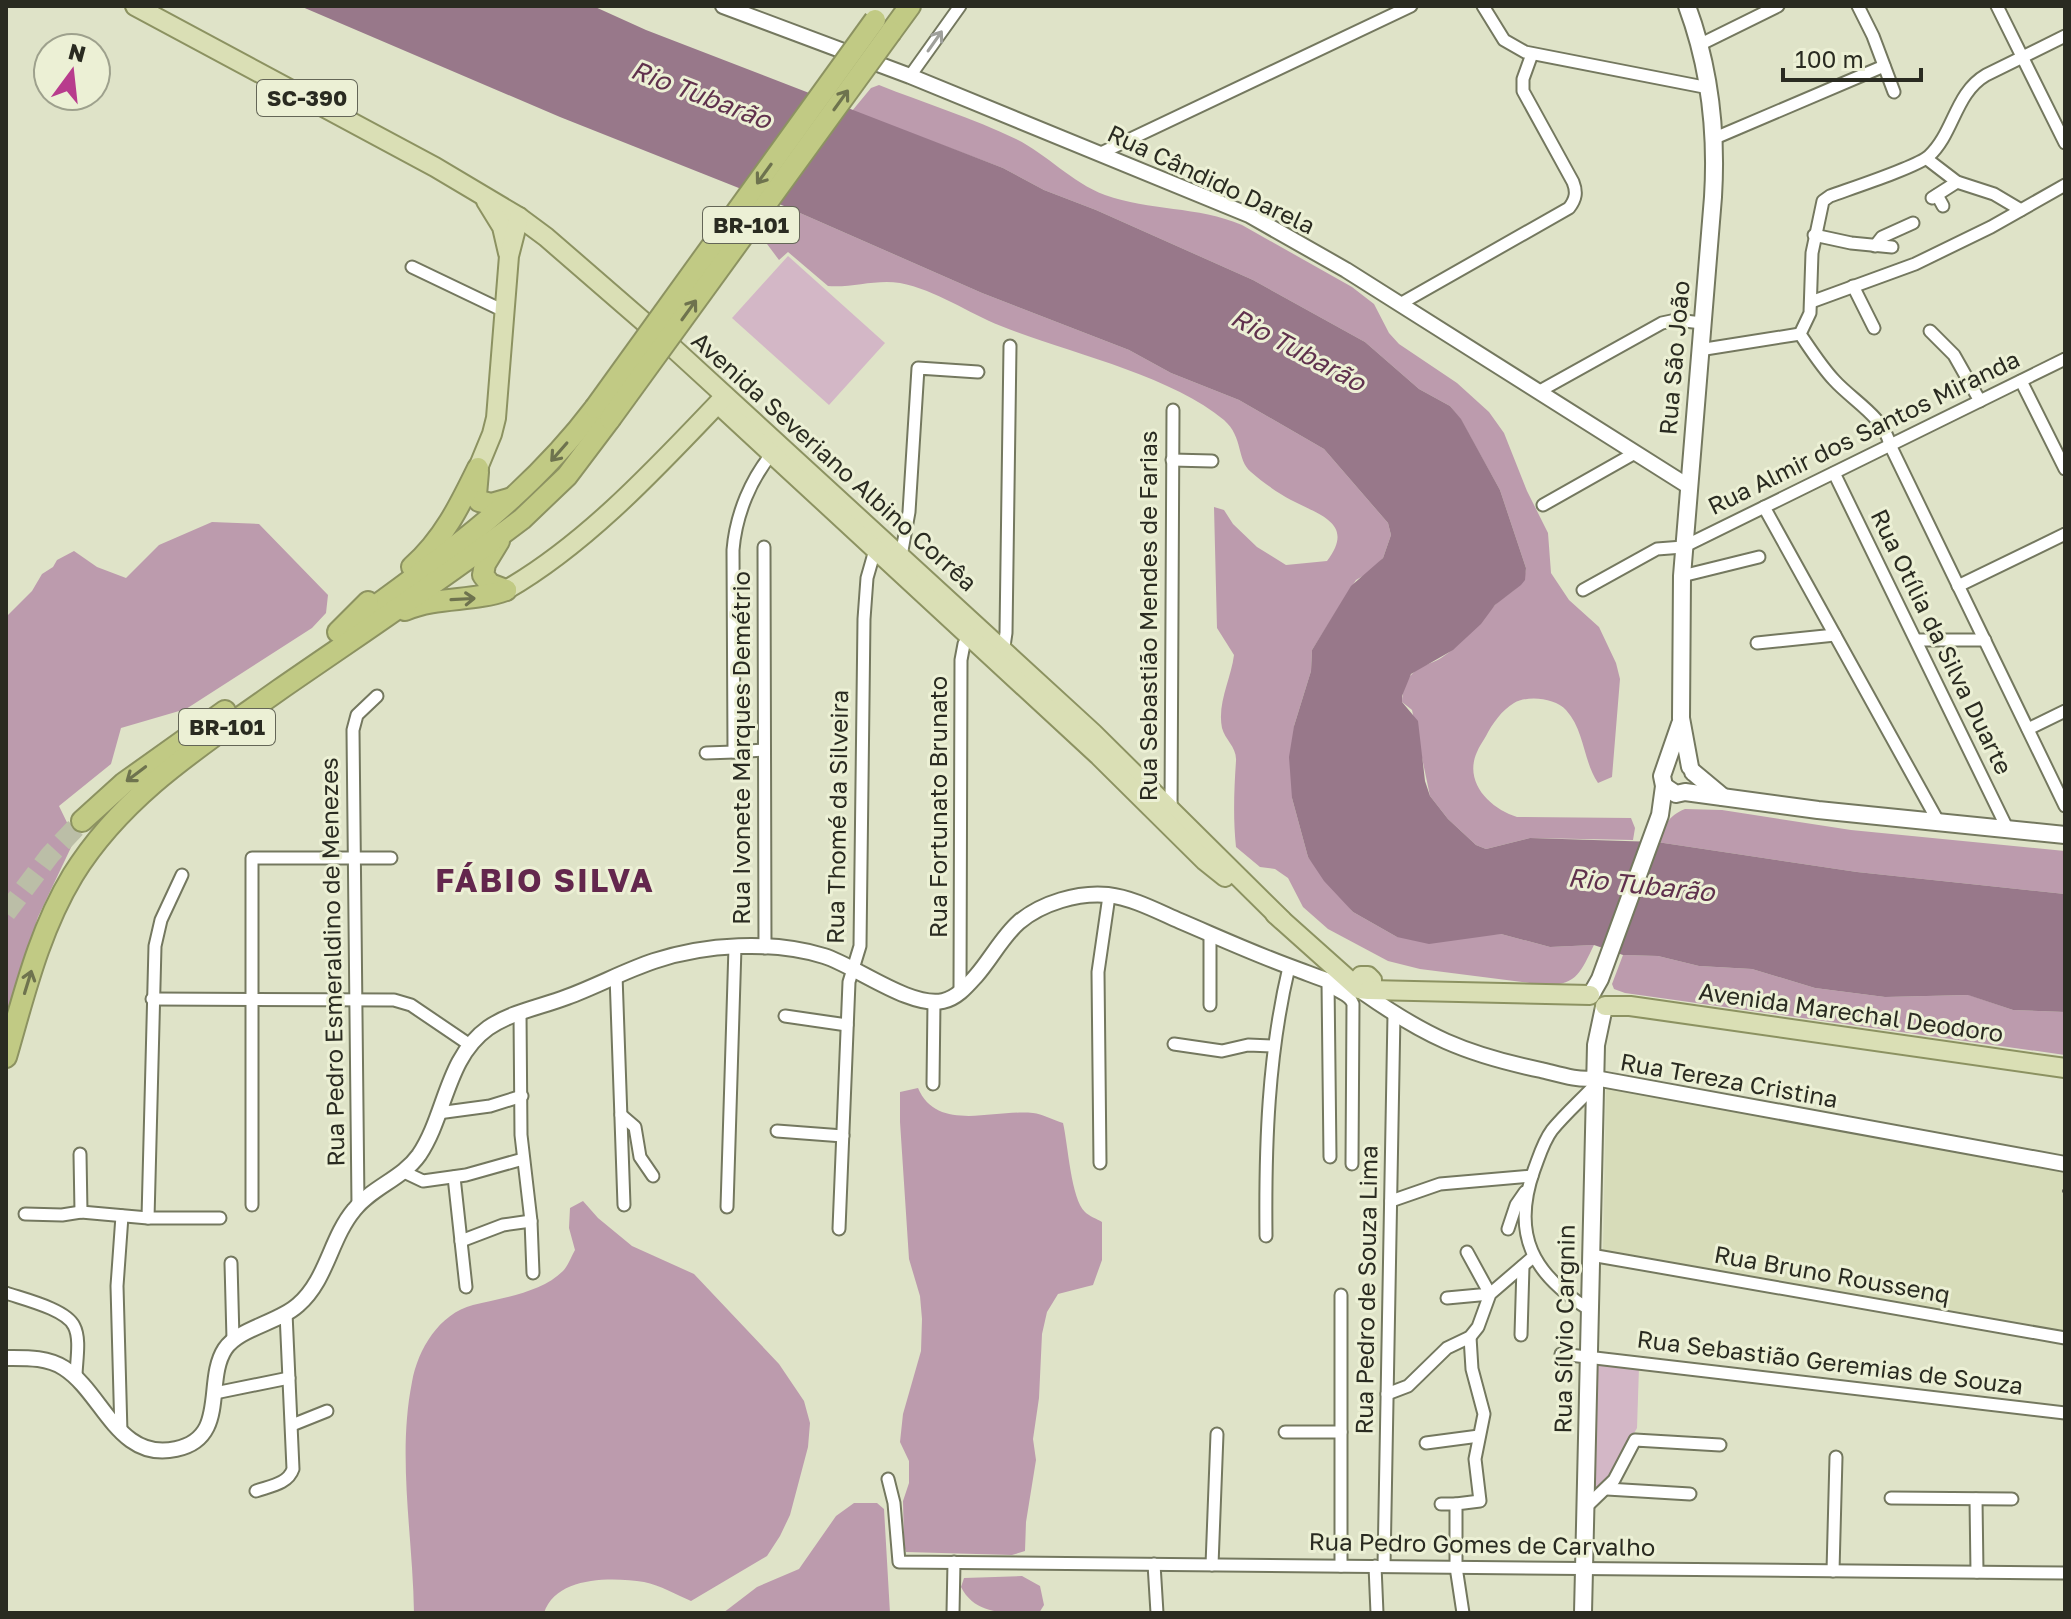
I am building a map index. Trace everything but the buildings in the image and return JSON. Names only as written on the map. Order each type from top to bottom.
[{"type":"highway","name":"BR-101","points":[[6,1057],[31,972],[52,917],[74,875],[112,822],[143,791],[187,756],[505,531],[560,484],[602,413],[884,19],[910,6]]},
{"type":"highway","name":"BR-101","points":[[82,821],[143,769],[435,563],[520,494],[563,448],[602,413]]},
{"type":"highway","points":[[478,468],[476,495],[482,503],[498,503],[520,494]]},
{"type":"highway","points":[[338,632],[364,605],[420,560],[437,541],[458,509],[478,468]]},
{"type":"highway","points":[[505,531],[483,570],[485,580],[506,590]]},
{"type":"highway","points":[[368,628],[421,604],[484,597],[506,590]]},
{"type":"main road","name":"SC-390","points":[[135,6],[479,192],[526,222]]},
{"type":"main road","name":"Rua São João","points":[[1687,6],[1709,88],[1715,138],[1713,197],[1683,547],[1681,718],[1691,770]]},
{"type":"main road","points":[[478,468],[496,418],[509,256],[502,227],[479,192]]},
{"type":"main road","points":[[509,256],[526,222]]},
{"type":"main road","name":"Avenida Severiano Albino Corrêa","points":[[526,222],[659,335],[717,397],[775,450],[901,556],[973,631]]},
{"type":"main road","points":[[506,590],[546,564],[588,529],[698,423],[717,397]]},
{"type":"main road","name":"Avenida Severiano Albino Corrêa","points":[[717,397],[733,419],[775,450],[875,550],[973,631],[1089,737],[1168,815],[1213,867],[1364,986]]},
{"type":"main road","points":[[698,423],[733,419]]},
{"type":"main road","points":[[875,550],[901,556]]},
{"type":"main road","name":"Rua São João","points":[[1666,767],[1681,718]]},
{"type":"main road","points":[[1599,996],[1658,820],[1664,786],[1662,776],[1666,767],[1680,762],[1725,798]]},
{"type":"main road","points":[[1658,820],[1694,781],[1691,770]]},
{"type":"main road","points":[[1664,786],[1671,792],[2065,835]]},
{"type":"main road","points":[[1320,953],[1328,981]]},
{"type":"main road","name":"Avenida Marechal Deodoro","points":[[1364,986],[1414,991],[1599,996],[1630,1006],[2065,1068]]},
{"type":"main road","name":"Rua Sílvio Cargnin","points":[[1583,1613],[1599,996]]},
{"type":"street","name":"Rua Cândido Darela","points":[[723,6],[910,76],[1249,215],[1310,248],[1688,486]]},
{"type":"street","points":[[910,76],[960,6]]},
{"type":"street","points":[[1101,153],[1411,6]]},
{"type":"street","points":[[1483,6],[1504,40],[1532,54],[1709,88]]},
{"type":"street","points":[[1699,45],[1778,6]]},
{"type":"street","points":[[1858,6],[1894,92]]},
{"type":"street","points":[[1997,6],[2065,143]]},
{"type":"street","points":[[1800,334],[1806,324],[1811,302],[1810,268],[1814,235],[1827,198],[1927,159],[1975,83],[2065,36]]},
{"type":"street","points":[[1400,304],[1569,208],[1574,202],[1573,182],[1523,91],[1523,79],[1532,54]]},
{"type":"street","points":[[1715,138],[1884,66]]},
{"type":"street","points":[[1927,159],[1957,182],[1994,194],[2021,210]]},
{"type":"street","points":[[1937,200],[1957,182]]},
{"type":"street","points":[[1811,302],[1915,264],[2065,185]]},
{"type":"street","points":[[1875,246],[1882,237],[1913,223]]},
{"type":"street","points":[[1814,235],[1892,247]]},
{"type":"street","points":[[412,267],[504,311]]},
{"type":"street","points":[[1853,286],[1874,328]]},
{"type":"street","points":[[1538,392],[1662,323],[1676,320],[1702,323]]},
{"type":"street","points":[[1930,331],[1954,355],[1980,401]]},
{"type":"street","points":[[1699,350],[1800,334]]},
{"type":"street","points":[[1800,334],[1833,379],[1883,427],[2065,806]]},
{"type":"street","points":[[1001,656],[1010,346]]},
{"type":"street","name":"Rua Almir dos Santos Miranda","points":[[1583,590],[1657,549],[1683,547],[2065,359]]},
{"type":"street","points":[[901,556],[909,512],[918,368],[978,372]]},
{"type":"street","points":[[2021,381],[2065,469]]},
{"type":"street","name":"Rua Sebastião Mendes de Farias","points":[[1168,815],[1173,410]]},
{"type":"street","points":[[734,752],[734,535],[751,487],[775,450]]},
{"type":"street","points":[[1543,505],[1635,453]]},
{"type":"street","points":[[1172,460],[1212,461]]},
{"type":"street","name":"Rua Otília da Silva Duarte","points":[[1834,473],[2008,830]]},
{"type":"street","points":[[1764,507],[1939,823]]},
{"type":"street","points":[[1958,586],[2065,534]]},
{"type":"street","name":"Rua Ivonete Marques Demétrio","points":[[764,547],[765,948]]},
{"type":"street","name":"Rua Thomé da Silveira","points":[[839,1229],[849,982],[860,946],[864,619],[867,578],[875,550]]},
{"type":"street","points":[[1682,576],[1759,557]]},
{"type":"street","name":"Rua Fortunato Brunato","points":[[960,992],[961,660],[964,644],[973,631]]},
{"type":"street","points":[[1757,643],[1835,635]]},
{"type":"street","points":[[1917,640],[1985,640]]},
{"type":"street","name":"Rua Pedro Esmeraldino de Menezes","points":[[358,1205],[354,719],[377,696]]},
{"type":"street","points":[[2028,729],[2065,711]]},
{"type":"street","points":[[706,753],[764,750]]},
{"type":"street","points":[[252,1205],[252,858],[391,858]]},
{"type":"street","points":[[148,1218],[152,999],[157,932],[182,875]]},
{"type":"street","points":[[1100,1163],[1098,972],[1109,896]]},
{"type":"street","name":"Avenida Marechal Deodoro","points":[[934,1002],[960,992],[1010,932],[1033,912],[1077,897],[1109,896],[1137,903],[1289,967],[1328,981],[1364,986]]},
{"type":"street","points":[[1210,933],[1210,1005]]},
{"type":"street","points":[[727,1207],[735,947]]},
{"type":"street","points":[[6,1358],[53,1362],[76,1377],[131,1441],[154,1450],[187,1445],[197,1438],[212,1417],[219,1360],[233,1339],[286,1313],[308,1294],[358,1205],[404,1172],[421,1152],[453,1075],[470,1045],[498,1022],[672,955],[735,947],[815,953],[909,995],[934,1002],[933,1084]]},
{"type":"street","points":[[1266,1236],[1266,1139],[1274,1046],[1289,967]]},
{"type":"street","points":[[616,975],[624,1205]]},
{"type":"street","points":[[1328,981],[1330,1157]]},
{"type":"street","points":[[1328,981],[1333,990],[1349,997],[1353,1004],[1352,1164]]},
{"type":"street","name":"Rua Tereza Cristina","points":[[1364,986],[1394,1014],[1436,1039],[1484,1057],[1595,1082],[2065,1164]]},
{"type":"street","points":[[152,999],[403,1002],[470,1045]]},
{"type":"street","points":[[520,1013],[523,1159],[531,1221],[533,1273]]},
{"type":"street","name":"Rua Pedro de Souza Lima","points":[[1377,1613],[1387,1394],[1394,1014]]},
{"type":"street","points":[[785,1016],[847,1025]]},
{"type":"street","points":[[1174,1044],[1222,1051],[1248,1045],[1274,1046]]},
{"type":"street","points":[[1508,1229],[1551,1131],[1595,1082]]},
{"type":"street","points":[[438,1113],[490,1106],[522,1096]]},
{"type":"street","points":[[621,1115],[635,1127],[640,1157],[653,1176]]},
{"type":"street","points":[[777,1131],[843,1136]]},
{"type":"street","points":[[80,1154],[81,1212]]},
{"type":"street","points":[[404,1172],[423,1181],[454,1177],[523,1159]]},
{"type":"street","points":[[454,1177],[466,1287]]},
{"type":"street","points":[[1391,1201],[1440,1184],[1530,1182]]},
{"type":"street","points":[[1530,1182],[1523,1215],[1533,1257],[1563,1291],[1590,1310]]},
{"type":"street","points":[[25,1214],[81,1212],[148,1218],[220,1218]]},
{"type":"street","points":[[121,1433],[117,1286],[122,1216]]},
{"type":"street","points":[[461,1241],[503,1225],[531,1221]]},
{"type":"street","points":[[1467,1252],[1490,1294]]},
{"type":"street","name":"Rua Bruno Roussenq","points":[[1591,1255],[2065,1338]]},
{"type":"street","points":[[1387,1394],[1408,1386],[1447,1348],[1470,1337],[1478,1327],[1490,1294],[1533,1257]]},
{"type":"street","points":[[231,1263],[233,1339]]},
{"type":"street","points":[[1521,1335],[1523,1266]]},
{"type":"street","points":[[6,1293],[53,1310],[71,1321],[77,1337],[76,1377]]},
{"type":"street","points":[[1447,1298],[1490,1294]]},
{"type":"street","points":[[1341,1295],[1341,1566]]},
{"type":"street","points":[[256,1491],[290,1476],[293,1460],[286,1313]]},
{"type":"street","points":[[1441,1504],[1480,1501],[1475,1468],[1484,1414],[1472,1369],[1470,1337]]},
{"type":"street","name":"Rua Sebastião Geremias de Souza","points":[[1561,1354],[2065,1413]]},
{"type":"street","points":[[215,1393],[289,1378]]},
{"type":"street","points":[[292,1425],[327,1411]]},
{"type":"street","points":[[1285,1432],[1341,1432]]},
{"type":"street","points":[[1212,1565],[1217,1434]]},
{"type":"street","points":[[1426,1443],[1479,1436]]},
{"type":"street","points":[[1585,1508],[1607,1489],[1635,1440],[1720,1445]]},
{"type":"street","points":[[1833,1571],[1836,1457]]},
{"type":"street","name":"Rua Pedro Gomes de Carvalho","points":[[888,1479],[892,1488],[899,1562],[2065,1573]]},
{"type":"street","points":[[1607,1489],[1690,1494]]},
{"type":"street","points":[[1891,1498],[2012,1499]]},
{"type":"street","points":[[1976,1499],[1977,1572]]},
{"type":"street","points":[[1456,1504],[1456,1567],[1463,1613]]},
{"type":"street","points":[[953,1613],[954,1562]]},
{"type":"street","points":[[1154,1564],[1157,1613]]},
{"type":"shaded area","points":[[879,85],[1016,139],[1081,183],[1105,195],[1208,215],[1242,225],[1352,287],[1374,304],[1389,333],[1399,344],[1457,383],[1489,412],[1504,433],[1548,533],[1551,573],[1569,600],[1599,627],[1620,679],[1612,777],[1598,783],[1577,727],[1566,710],[1548,700],[1534,699],[1514,703],[1501,713],[1491,727],[1474,763],[1477,784],[1489,801],[1517,817],[1631,818],[1635,828],[1633,840],[1530,838],[1486,849],[1476,845],[1448,819],[1430,796],[1412,710],[1402,702],[1406,682],[1416,670],[1441,658],[1463,640],[1495,605],[1519,586],[1526,568],[1500,490],[1450,406],[1419,389],[1365,342],[1253,280],[1044,190],[1003,168],[852,111],[871,88]]},
{"type":"shaded area","points":[[784,206],[982,293],[1129,350],[1171,373],[1239,400],[1324,449],[1388,523],[1391,535],[1383,558],[1370,572],[1356,580],[1312,650],[1311,671],[1294,726],[1292,798],[1308,857],[1353,912],[1397,937],[1501,934],[1550,947],[1594,945],[1577,975],[1564,983],[1545,985],[1420,969],[1388,961],[1328,929],[1303,907],[1288,878],[1275,869],[1260,867],[1236,847],[1236,756],[1222,728],[1221,719],[1234,655],[1217,628],[1214,507],[1224,510],[1233,524],[1257,547],[1286,565],[1327,561],[1338,538],[1330,522],[1255,476],[1246,467],[1235,434],[1224,420],[1176,390],[1001,326],[913,286],[891,282],[828,286],[788,252],[779,260],[764,240]]},
{"type":"shaded area","points":[[788,256],[885,343],[829,405],[732,318]]},
{"type":"shaded area","points":[[212,522],[259,524],[328,595],[326,613],[312,628],[186,709],[121,728],[111,764],[59,806],[75,839],[38,917],[6,1016],[6,617],[32,591],[42,574],[57,560],[74,551],[97,567],[126,578],[159,545]]},
{"type":"shaded area","points":[[1685,809],[1722,810],[1851,830],[2065,851],[2065,894],[1857,872],[1657,842],[1667,822]]},
{"type":"shaded area","points":[[1623,955],[1658,956],[1699,966],[1752,969],[1815,988],[1885,997],[1969,995],[2013,1010],[2065,1012],[2065,1055],[1625,993],[1614,989],[1612,984]]},
{"type":"shaded area","points":[[1606,1087],[2065,1172],[2065,1333],[1603,1251]]},
{"type":"shaded area","points":[[918,1088],[927,1102],[952,1115],[1033,1113],[1063,1123],[1076,1196],[1085,1212],[1102,1222],[1102,1260],[1093,1285],[1058,1294],[1047,1312],[1042,1334],[1039,1398],[1033,1439],[1036,1460],[1026,1522],[1025,1551],[1012,1555],[906,1552],[904,1545],[903,1501],[909,1483],[909,1461],[900,1442],[903,1414],[921,1351],[922,1319],[920,1296],[909,1259],[900,1092]]},
{"type":"shaded area","points":[[583,1201],[632,1246],[694,1274],[779,1364],[804,1401],[810,1423],[808,1447],[790,1515],[767,1556],[691,1601],[644,1582],[601,1580],[560,1592],[550,1601],[544,1613],[414,1613],[406,1439],[412,1382],[419,1357],[432,1334],[450,1316],[473,1305],[532,1290],[563,1271],[575,1250],[569,1228],[570,1208]]},
{"type":"shaded area","points":[[1595,1361],[1639,1367],[1637,1428],[1609,1478],[1592,1496]]},
{"type":"shaded area","points":[[854,1503],[877,1503],[884,1509],[890,1613],[723,1613],[757,1587],[799,1569],[836,1516]]},
{"type":"shaded area","points":[[1022,1576],[1040,1586],[1044,1605],[1039,1613],[1006,1613],[985,1608],[968,1597],[961,1587],[964,1578]]},
{"type":"water","name":"Rio Tubarão","points":[[300,6],[593,6],[646,30],[1003,168],[1044,190],[1253,280],[1365,342],[1419,389],[1450,406],[1461,419],[1500,490],[1526,568],[1525,580],[1521,585],[1495,605],[1481,624],[1453,650],[1411,674],[1402,696],[1402,702],[1418,721],[1425,781],[1430,796],[1448,819],[1476,845],[1486,849],[1530,838],[1657,842],[1857,872],[2065,894],[2065,1012],[2013,1010],[1968,995],[1885,997],[1815,988],[1752,969],[1699,966],[1658,956],[1623,955],[1594,945],[1550,947],[1501,934],[1429,944],[1397,937],[1353,912],[1324,881],[1308,857],[1292,798],[1289,757],[1294,726],[1311,671],[1312,650],[1351,586],[1383,558],[1391,535],[1388,523],[1324,449],[1239,400],[1171,373],[1129,350],[982,293],[784,206],[560,117]]},
{"type":"tunnel","points":[[6,913],[50,855],[82,821]]},
{"type":"district","name":"FÁBIO SILVA","points":[[545,881]]}]
